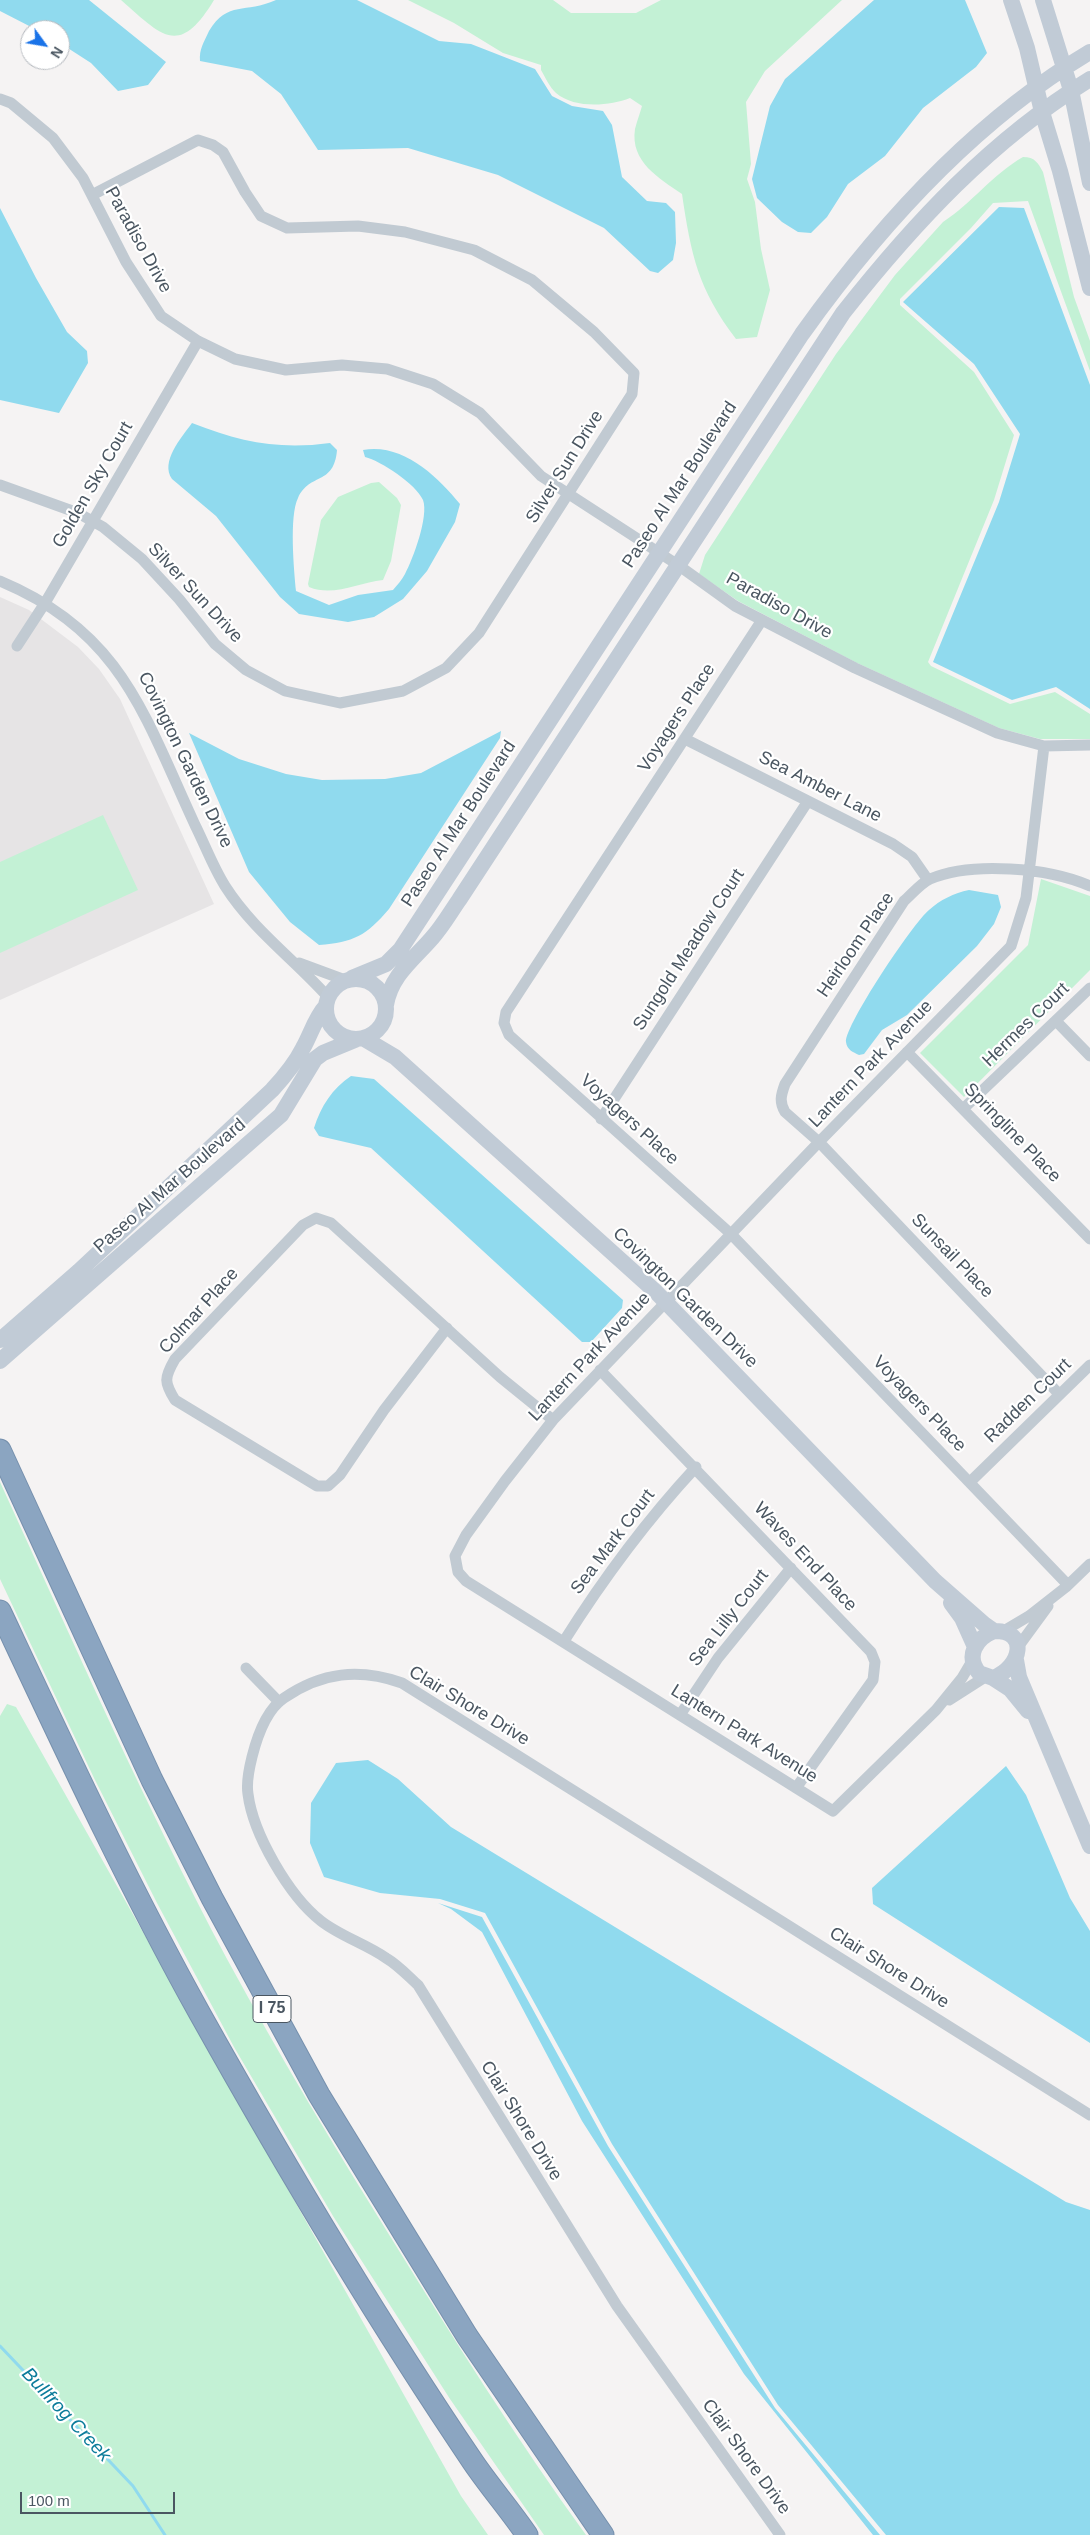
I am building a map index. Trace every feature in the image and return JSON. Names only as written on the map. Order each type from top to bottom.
[{"type":"highway","name":"I 75","points":[[0,1450],[152,1780],[212,1898],[309,2077],[413,2251],[467,2336],[603,2535]]},
{"type":"highway","points":[[0,1611],[88,1797],[204,2021],[290,2170],[378,2313],[474,2463],[527,2535]]},
{"type":"main road","points":[[1011,0],[1037,87],[1042,112],[1060,171],[1090,288]]},
{"type":"main road","points":[[1043,0],[1072,90],[1090,183]]},
{"type":"main road","name":"Paseo Al Mar Boulevard","points":[[348,979],[386,964],[400,950],[802,334],[866,249],[912,199],[972,140],[1037,87],[1064,67],[1090,52]]},
{"type":"main road","points":[[385,1012],[384,996],[375,984],[366,980],[348,979],[332,990],[327,1002],[327,1016],[334,1029],[347,1038],[360,1038],[376,1032],[385,1012],[388,994],[395,981],[405,966],[433,938],[459,900],[843,312],[914,228],[999,144],[1072,90],[1090,79]]},
{"type":"main road","name":"Paseo Al Mar Boulevard","points":[[0,1340],[79,1271],[284,1078],[302,1050],[319,1014],[327,1002]]},
{"type":"main road","name":"Covington Garden Drive","points":[[385,1012],[385,1032],[395,1057]]},
{"type":"main road","name":"Paseo Al Mar Boulevard","points":[[0,1361],[281,1114],[308,1069],[323,1053],[360,1038]]},
{"type":"main road","name":"Covington Garden Drive","points":[[360,1038],[395,1057],[665,1302],[935,1581],[984,1624],[1012,1637],[1017,1653],[1020,1677],[1090,1846]]},
{"type":"main road","name":"Covington Garden Drive","points":[[935,1581],[962,1618],[974,1654],[976,1669],[1010,1689],[1043,1731]]},
{"type":"main road","points":[[974,1654],[982,1637],[998,1632]]},
{"type":"main road","points":[[989,1677],[1007,1672],[1017,1653]]},
{"type":"street","name":"Paradiso Drive","points":[[0,99],[11,103],[53,138],[83,178],[126,262],[161,316],[198,341],[235,359],[286,370],[342,365],[386,369],[433,384],[480,413],[541,476],[678,565],[735,606],[855,668],[997,733],[1044,746],[1090,745]]},
{"type":"street","name":"Silver Sun Drive","points":[[0,484],[78,512],[92,521],[142,559],[179,599],[215,644],[246,670],[285,691],[340,703],[403,691],[446,668],[479,634],[632,394],[634,373],[594,332],[532,280],[474,250],[405,232],[358,226],[287,228],[261,216],[244,192],[223,152],[213,145],[198,140],[92,194]]},
{"type":"street","name":"Golden Sky Court","points":[[17,646],[45,603],[198,341]]},
{"type":"street","name":"Covington Garden Drive","points":[[0,582],[45,603],[84,633],[123,677],[142,709],[224,884],[259,931],[291,960],[327,1002]]},
{"type":"street","name":"Voyagers Place","points":[[762,620],[506,1012],[504,1023],[509,1035],[731,1234],[1068,1585]]},
{"type":"street","name":"Sea Amber Lane","points":[[685,739],[893,844],[912,857],[928,880]]},
{"type":"street","name":"Lantern Park Avenue","points":[[936,1710],[833,1812],[466,1581],[458,1572],[455,1556],[466,1535],[553,1420],[819,1142],[1011,946],[1026,898],[1044,746]]},
{"type":"street","name":"Sungold Meadow Court","points":[[601,1119],[808,801]]},
{"type":"street","name":"Heirloom Place","points":[[819,1142],[781,1106],[780,1098],[785,1084],[904,902],[928,880],[951,872],[980,869],[1030,872],[1067,878],[1090,886]]},
{"type":"street","name":"Covington Garden Drive","points":[[291,960],[348,979]]},
{"type":"street","name":"Hermes Court","points":[[964,1108],[1090,988]]},
{"type":"street","points":[[1056,1021],[1090,1056]]},
{"type":"street","name":"Springline Place","points":[[907,1052],[964,1108],[1090,1239]]},
{"type":"street","name":"Sunsail Place","points":[[819,1142],[1059,1394]]},
{"type":"street","name":"Colmar Place","points":[[447,1328],[384,1410],[340,1475],[328,1486],[317,1486],[175,1400],[167,1386],[166,1374],[175,1359],[303,1225],[316,1218],[331,1223],[447,1328],[500,1377],[553,1420]]},
{"type":"street","name":"Radden Court","points":[[970,1482],[1090,1365]]},
{"type":"street","name":"Waves End Place","points":[[600,1370],[696,1467],[871,1652],[876,1671],[866,1691],[796,1788]]},
{"type":"street","name":"Sea Mark Court","points":[[564,1641],[601,1583],[634,1539],[696,1467]]},
{"type":"street","points":[[998,1632],[1029,1616],[1068,1585],[1090,1564]]},
{"type":"street","name":"Sea Lilly Court","points":[[680,1715],[718,1658],[791,1568]]},
{"type":"street","points":[[1017,1653],[1058,1593]]},
{"type":"street","points":[[936,1710],[962,1678],[974,1654]]},
{"type":"street","points":[[246,1668],[279,1702]]},
{"type":"street","name":"Clair Shore Drive","points":[[780,2535],[617,2306],[418,1985],[387,1958],[322,1922],[293,1892],[265,1844],[252,1814],[248,1793],[248,1775],[258,1735],[279,1702],[302,1685],[329,1676],[356,1674],[382,1676],[402,1684],[1090,2115]]},
{"type":"street","points":[[936,1710],[989,1677]]},
{"type":"shaded area","points":[[0,597],[29,610],[78,647],[99,669],[120,699],[214,904],[0,1000]]},
{"type":"green space","points":[[121,0],[214,0],[202,18],[190,30],[180,35],[170,35],[159,31]]},
{"type":"green space","points":[[408,0],[553,0],[571,13],[636,13],[661,0],[842,0],[765,71],[746,102],[751,164],[747,179],[755,202],[761,249],[770,290],[757,337],[736,339],[713,304],[698,271],[693,254],[682,194],[648,168],[637,151],[635,129],[642,106],[630,98],[612,103],[582,104],[564,98],[556,93],[550,85],[541,70],[541,65],[503,53],[454,23]]},
{"type":"green space","points":[[1023,157],[1036,161],[1043,172],[1074,297],[1090,341],[1090,371],[1028,201],[993,203],[971,228],[900,299],[900,305],[974,372],[1014,435],[994,500],[928,662],[931,666],[1010,704],[1055,692],[1090,714],[1090,739],[1040,739],[999,728],[857,663],[738,601],[699,574],[705,555],[836,354],[895,275],[943,222],[1002,172]]},
{"type":"green space","points":[[379,482],[397,498],[401,505],[391,561],[383,580],[327,591],[309,587],[308,584],[321,520],[338,497],[371,483]]},
{"type":"green space","points":[[103,815],[138,890],[0,953],[0,862]]},
{"type":"green space","points":[[1041,879],[1090,896],[1090,970],[964,1097],[920,1053],[1028,945]]},
{"type":"green space","points":[[0,1482],[138,1782],[196,1900],[247,1995],[371,2206],[440,2316],[511,2427],[586,2535],[544,2535],[450,2399],[333,2216],[234,2047],[157,1903],[94,1778],[0,1579]]},
{"type":"green space","points":[[7,1704],[16,1707],[461,2496],[488,2535],[0,2535],[0,1716]]},
{"type":"water","points":[[0,0],[89,0],[166,62],[148,85],[118,91],[91,63],[70,49],[70,20],[20,21],[0,11]]},
{"type":"water","points":[[276,0],[357,0],[439,41],[471,44],[535,69],[552,96],[572,106],[603,111],[612,125],[622,177],[647,201],[666,203],[675,212],[676,243],[673,260],[658,273],[650,271],[604,228],[498,175],[408,148],[318,150],[281,94],[252,71],[200,61],[201,49],[209,31],[223,15],[230,11]]},
{"type":"water","points":[[874,0],[965,0],[987,53],[976,67],[923,108],[885,156],[848,184],[827,217],[811,233],[798,232],[782,222],[757,198],[752,179],[770,106],[785,79]]},
{"type":"water","points":[[999,207],[1024,208],[1090,385],[1090,709],[1056,687],[1012,700],[933,662],[999,502],[1020,434],[974,364],[903,302]]},
{"type":"water","points":[[0,208],[36,278],[67,332],[87,351],[88,363],[59,413],[0,400]]},
{"type":"water","points":[[192,423],[243,440],[294,446],[330,443],[337,450],[335,461],[327,474],[309,485],[298,498],[295,506],[293,530],[296,591],[329,605],[358,595],[393,590],[408,567],[422,526],[424,507],[423,500],[419,494],[406,480],[380,463],[365,457],[363,450],[378,449],[392,452],[418,464],[430,473],[460,504],[455,522],[427,571],[403,599],[374,617],[348,622],[299,614],[280,597],[216,516],[172,479],[169,472],[170,458],[173,450]]},
{"type":"water","points":[[501,731],[500,738],[389,909],[373,926],[358,936],[341,942],[319,945],[290,922],[249,872],[189,733],[239,759],[286,774],[322,780],[385,779],[421,773]]},
{"type":"water","points":[[969,890],[998,895],[1001,907],[994,924],[977,946],[907,1015],[882,1030],[864,1054],[859,1055],[851,1050],[846,1042],[856,1016],[881,974],[909,934],[929,910],[938,903],[953,895]]},
{"type":"water","points":[[351,1076],[374,1079],[623,1300],[622,1308],[591,1342],[582,1342],[371,1148],[319,1136],[314,1128],[320,1112],[333,1092]]},
{"type":"water","points":[[368,1760],[398,1779],[451,1827],[1066,2202],[1090,2210],[1090,2535],[886,2535],[778,2405],[612,2144],[485,1913],[440,1899],[380,1893],[324,1877],[310,1843],[311,1803],[336,1763]]},
{"type":"water","points":[[1006,1766],[1026,1795],[1070,1898],[1090,1931],[1090,2043],[873,1904],[872,1888]]},
{"type":"water","points":[[438,1903],[482,1917],[608,2146],[775,2408],[880,2535],[873,2535],[744,2374],[582,2121],[482,1932],[451,1909]]},
{"type":"waterway","name":"Bullfrog Creek","points":[[0,2346],[133,2486],[165,2535]]}]
